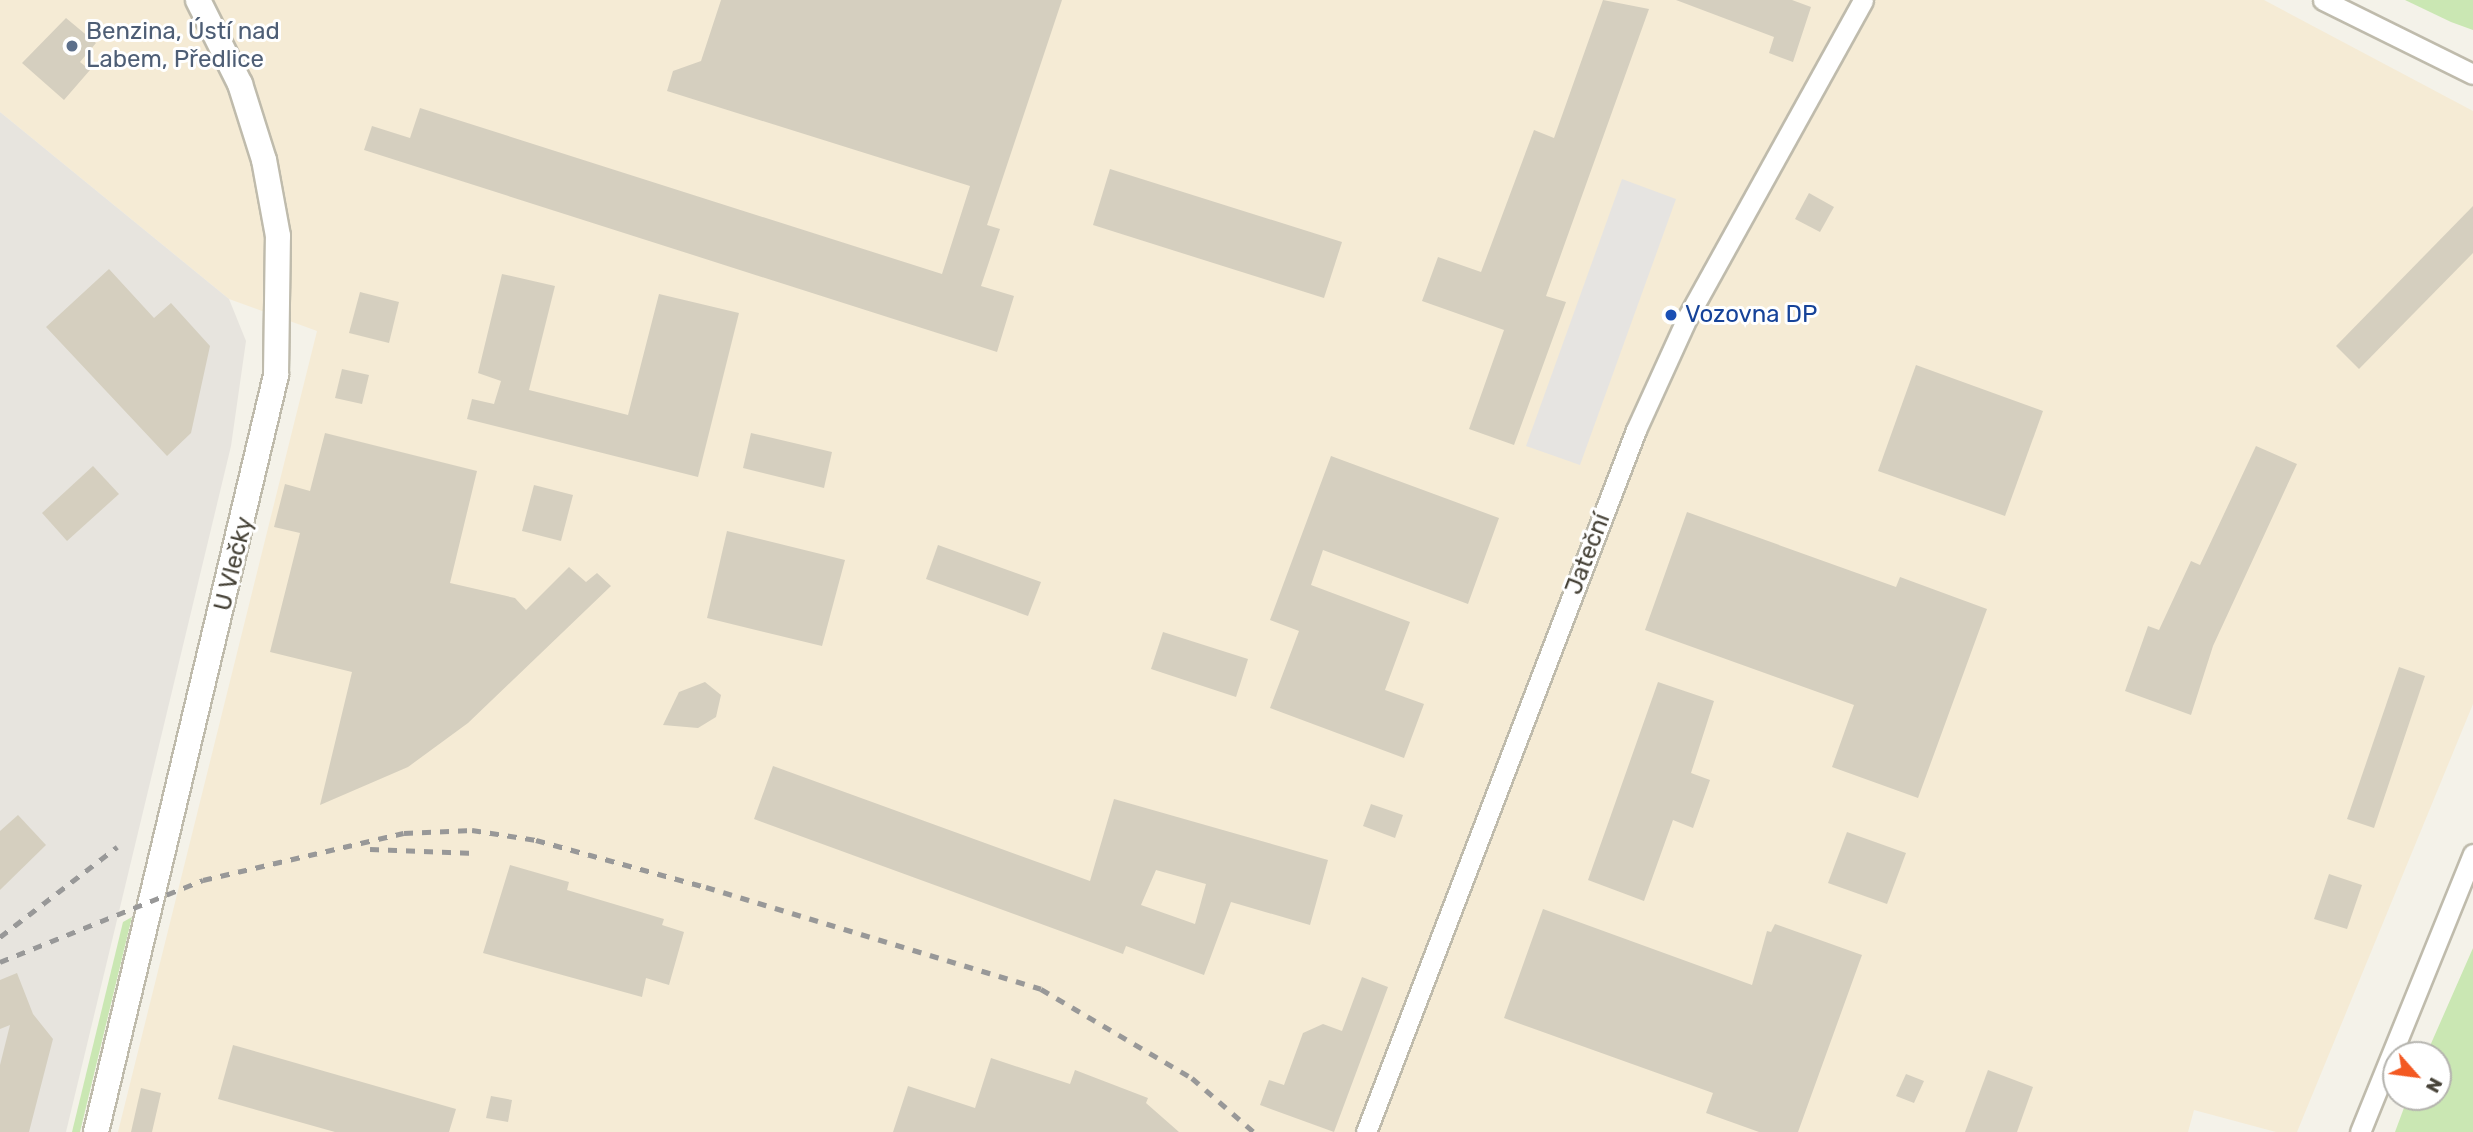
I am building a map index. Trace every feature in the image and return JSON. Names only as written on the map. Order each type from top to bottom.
[{"type":"street","name":"U Vlečky","points":[[96,1132],[276,375],[278,236],[264,160],[240,84],[198,0]]},
{"type":"street","name":"Jateční","points":[[1366,1132],[1636,430],[1687,318],[1863,0]]},
{"type":"street","points":[[2323,0],[2473,74]]},
{"type":"street","points":[[2360,1132],[2473,854]]},
{"type":"shaded area","points":[[0,0],[2264,0],[2473,111],[2473,704],[2297,1132],[2276,1132],[2194,1110],[2188,1132],[118,1132],[317,331],[229,299],[0,112]]},
{"type":"shaded area","points":[[0,112],[229,299],[246,341],[231,446],[66,1132],[0,1132]]},
{"type":"shaded area","points":[[1622,179],[1676,199],[1580,465],[1526,446]]},
{"type":"green space","points":[[2405,0],[2473,0],[2473,30],[2451,22]]},
{"type":"green space","points":[[132,917],[80,1132],[72,1132],[123,922]]},
{"type":"green space","points":[[2473,948],[2473,1132],[2395,1132],[2403,1111],[2452,1111],[2452,1041],[2432,1041]]},
{"type":"building","points":[[721,0],[1062,0],[987,225],[1000,229],[981,286],[1014,296],[997,352],[364,150],[372,126],[410,138],[420,108],[942,274],[970,186],[667,91],[673,71],[701,61]]},
{"type":"building","points":[[1603,0],[1649,9],[1546,296],[1566,302],[1514,445],[1469,429],[1504,330],[1422,301],[1438,257],[1481,272],[1534,130],[1554,138]]},
{"type":"building","points":[[1676,0],[1792,0],[1811,7],[1793,62],[1769,53],[1774,37]]},
{"type":"building","points":[[66,18],[96,43],[80,62],[90,70],[64,100],[22,63]]},
{"type":"building","points":[[1110,169],[1342,242],[1324,298],[1093,225]]},
{"type":"building","points":[[1809,193],[1834,207],[1820,232],[1795,219]]},
{"type":"building","points":[[2473,206],[2473,253],[2359,369],[2336,346]]},
{"type":"building","points":[[109,269],[154,318],[171,303],[210,346],[191,433],[167,456],[46,327]]},
{"type":"building","points":[[502,274],[555,286],[529,390],[628,415],[659,294],[739,313],[698,477],[467,419],[472,399],[494,404],[501,381],[478,373]]},
{"type":"building","points":[[360,292],[399,302],[389,343],[349,333]]},
{"type":"building","points":[[1916,365],[2043,411],[2005,516],[1878,471]]},
{"type":"building","points":[[342,369],[369,375],[362,404],[335,398]]},
{"type":"building","points":[[325,433],[477,471],[450,583],[515,598],[526,610],[569,567],[586,582],[597,573],[611,586],[468,723],[408,767],[320,805],[352,672],[270,652],[300,533],[274,527],[285,484],[310,491]]},
{"type":"building","points":[[751,433],[832,452],[824,488],[743,468]]},
{"type":"building","points":[[2256,446],[2297,464],[2213,646],[2191,715],[2125,691],[2148,626],[2159,630],[2191,561],[2200,565]]},
{"type":"building","points":[[1331,456],[1499,518],[1468,604],[1323,550],[1311,585],[1410,622],[1385,690],[1424,704],[1404,758],[1270,708],[1299,631],[1270,620]]},
{"type":"building","points":[[93,466],[119,494],[67,541],[42,513]]},
{"type":"building","points":[[534,485],[573,495],[561,541],[522,531]]},
{"type":"building","points":[[1687,512],[1896,587],[1900,577],[1987,609],[1918,798],[1832,767],[1854,705],[1645,630]]},
{"type":"building","points":[[727,531],[845,560],[822,646],[707,618]]},
{"type":"building","points":[[938,545],[1041,582],[1028,616],[926,579]]},
{"type":"building","points":[[1163,632],[1248,659],[1236,697],[1151,669]]},
{"type":"building","points":[[2399,667],[2425,676],[2374,828],[2347,819]]},
{"type":"building","points":[[705,682],[721,695],[716,717],[698,728],[663,725],[679,692]]},
{"type":"building","points":[[1658,682],[1714,701],[1691,773],[1710,780],[1693,828],[1673,820],[1644,901],[1588,880]]},
{"type":"building","points":[[773,766],[1090,881],[1114,799],[1328,860],[1310,925],[1231,902],[1204,975],[1126,946],[1123,954],[754,819]],"holes":[[[1156,870],[1206,884],[1195,924],[1141,905]]]},
{"type":"building","points":[[1371,804],[1403,815],[1395,838],[1363,826]]},
{"type":"building","points":[[18,815],[46,845],[0,890],[0,831]]},
{"type":"building","points":[[1847,832],[1906,853],[1887,904],[1828,883]]},
{"type":"building","points":[[510,865],[569,882],[567,890],[664,919],[662,925],[684,932],[669,985],[646,978],[642,997],[483,953]]},
{"type":"building","points":[[2329,874],[2362,885],[2347,929],[2314,919]]},
{"type":"building","points":[[1543,909],[1752,985],[1767,931],[1771,932],[1775,924],[1862,955],[1798,1132],[1759,1132],[1706,1113],[1713,1093],[1504,1018]]},
{"type":"building","points":[[17,973],[33,1014],[53,1039],[29,1132],[0,1132],[0,1065],[10,1025],[0,1029],[0,980]]},
{"type":"building","points":[[1362,977],[1388,987],[1334,1132],[1260,1105],[1269,1080],[1284,1085],[1303,1033],[1323,1024],[1342,1031]]},
{"type":"building","points":[[233,1045],[456,1109],[449,1132],[335,1132],[218,1099]]},
{"type":"building","points":[[991,1058],[1070,1084],[1075,1070],[1148,1098],[1146,1103],[1179,1132],[893,1132],[908,1086],[975,1108]]},
{"type":"building","points":[[1988,1070],[2033,1087],[2017,1132],[1965,1132]]},
{"type":"building","points":[[1906,1074],[1924,1081],[1914,1103],[1896,1096]]},
{"type":"building","points":[[141,1088],[161,1093],[152,1132],[131,1132]]},
{"type":"building","points":[[491,1096],[512,1100],[508,1122],[486,1118]]},
{"type":"railway","points":[[0,962],[203,880],[404,833],[472,830],[536,840],[706,887],[1041,989],[1192,1078],[1254,1132]]},
{"type":"railway","points":[[0,937],[117,847]]},
{"type":"railway","points":[[370,849],[475,853]]},
{"type":"place","name":"Benzina, Ústí nad Labem, Předlice","points":[[72,46]]},
{"type":"place","name":"Vozovna DP","points":[[1671,315]]}]
